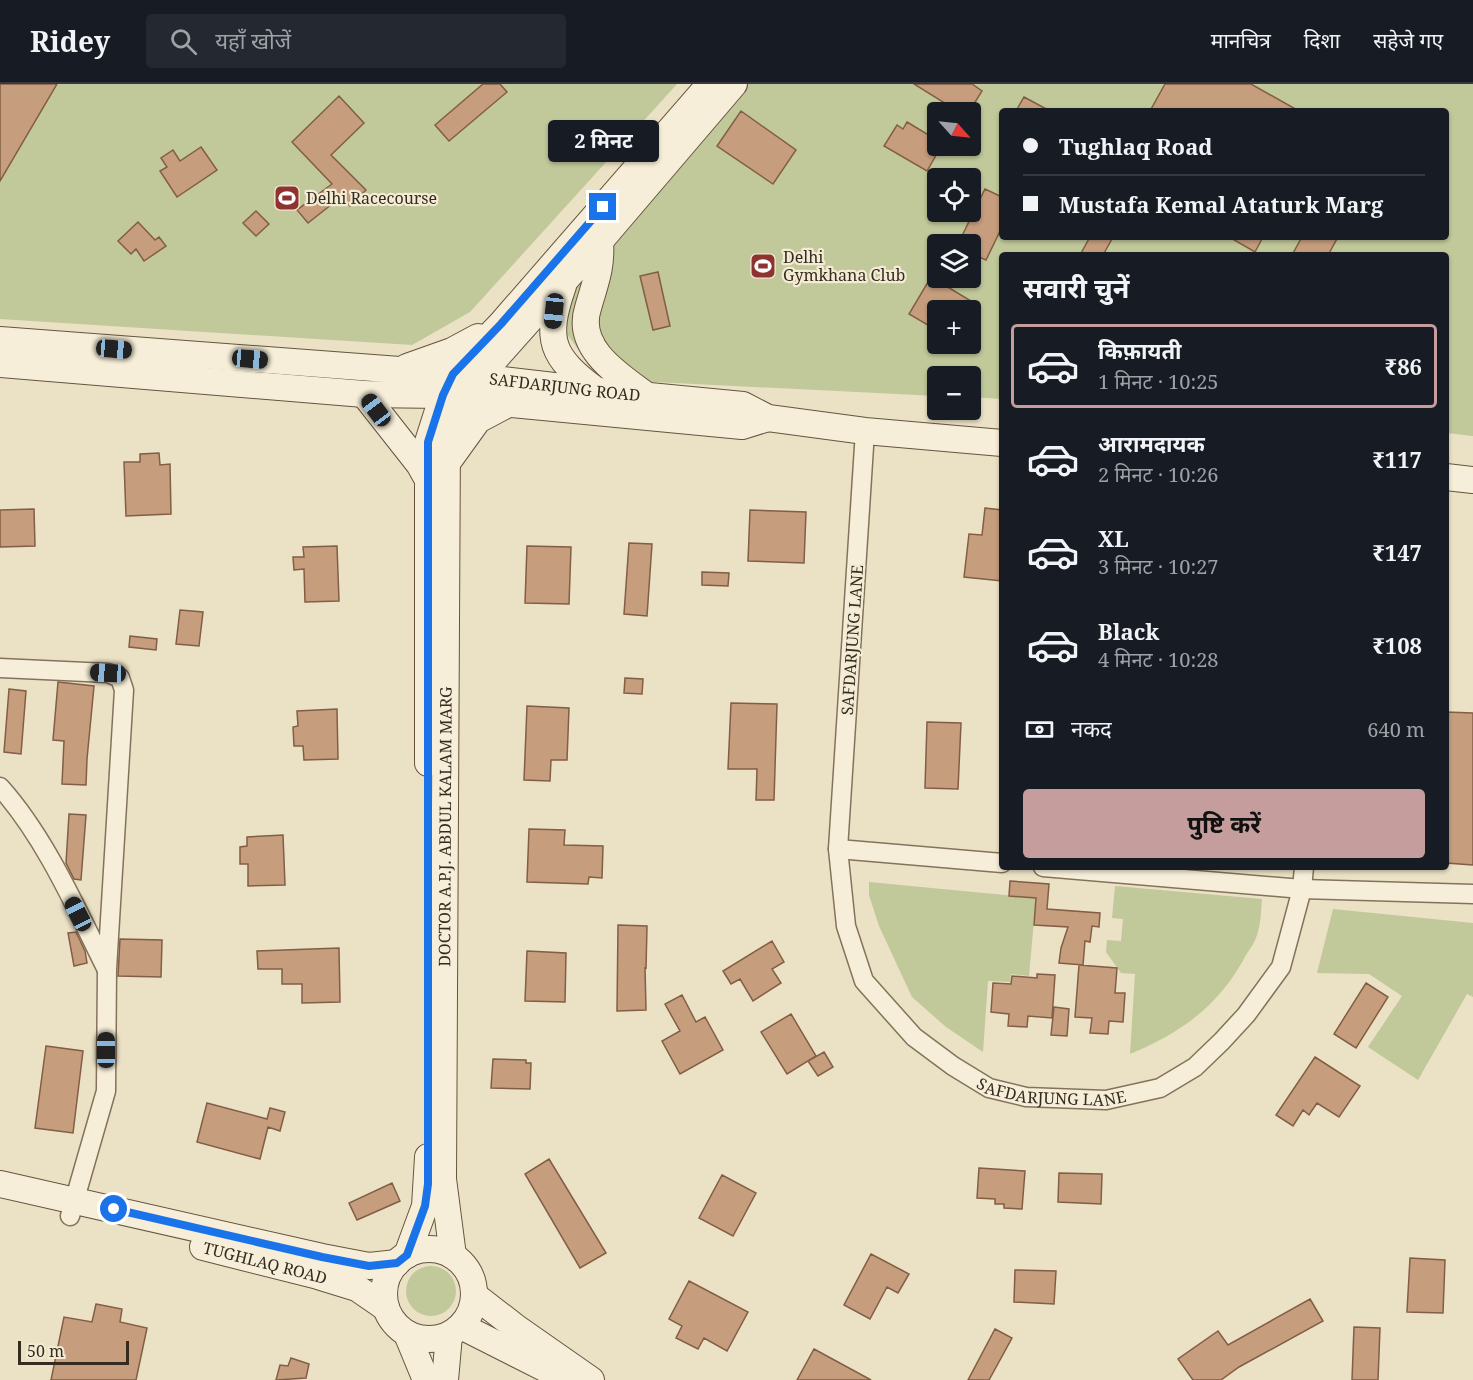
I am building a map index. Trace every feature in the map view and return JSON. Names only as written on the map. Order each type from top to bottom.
[{"type":"main road","points":[[458,387],[501,324],[710,84]]},
{"type":"main road","points":[[458,387],[494,360],[734,84]]},
{"type":"main road","points":[[600,240],[600,270],[586,312],[586,330],[594,350],[609,367],[646,395]]},
{"type":"main road","points":[[566,278],[554,311],[552,332],[556,348],[578,377],[597,391]]},
{"type":"main road","points":[[398,370],[452,351],[501,324]]},
{"type":"main road","name":"SAFDARJUNG ROAD","points":[[0,340],[398,370],[511,403],[742,426],[768,418]]},
{"type":"main road","name":"SAFDARJUNG ROAD","points":[[0,364],[364,394],[458,387],[597,391],[743,405],[768,418],[866,431],[999,443]]},
{"type":"main road","name":"DOCTOR A.P.J. ABDUL KALAM MARG","points":[[402,1259],[425,1206],[428,1184],[438,472],[428,442],[458,387]]},
{"type":"main road","points":[[364,394],[419,464],[438,472],[478,420],[511,403]]},
{"type":"main road","points":[[1449,477],[1473,480]]},
{"type":"main road","name":"DOCTOR A.P.J. ABDUL KALAM MARG","points":[[437,515],[443,1179],[453,1256]]},
{"type":"main road","name":"TUGHLAQ ROAD","points":[[0,1184],[166,1237],[357,1288],[386,1308]]},
{"type":"main road","name":"TUGHLAQ ROAD","points":[[0,1200],[72,1208],[369,1266],[402,1259]]},
{"type":"main road","points":[[445,1380],[455,1330],[470,1312],[474,1295],[471,1277],[453,1256],[434,1249],[420,1250],[402,1259],[386,1280],[384,1294],[386,1308],[398,1327],[407,1334],[429,1339],[455,1330],[567,1380]]},
{"type":"main road","points":[[474,1295],[591,1380]]},
{"type":"main road","points":[[407,1334],[426,1380]]},
{"type":"street","name":"SAFDARJUNG LANE","points":[[866,431],[838,849],[846,926],[864,981],[914,1037],[953,1066],[989,1088],[1026,1096],[1106,1100],[1160,1088],[1195,1067],[1246,1015],[1281,967],[1302,889],[1304,870]]},
{"type":"street","points":[[0,668],[108,673],[120,678],[124,690],[107,969],[106,1091],[72,1208]]},
{"type":"street","points":[[0,786],[42,846],[107,969]]},
{"type":"street","points":[[838,849],[999,863]]},
{"type":"street","points":[[1078,870],[1302,889],[1473,894]]},
{"type":"green space","name":"Delhi Racecourse","points":[[0,84],[677,84],[470,312],[412,345],[0,319]]},
{"type":"green space","name":"Delhi Gymkhana Club","points":[[748,84],[1473,84],[1473,436],[1449,433],[1449,252],[999,252],[999,399],[981,398],[981,366],[927,366],[927,396],[634,381],[590,365],[566,333],[570,288]]},
{"type":"green space","points":[[869,882],[1036,898],[1029,976],[1011,974],[1010,982],[988,981],[983,1052],[946,1027],[912,997],[879,926],[869,895]]},
{"type":"green space","points":[[1115,886],[1262,899],[1256,938],[1224,989],[1182,1027],[1130,1054],[1135,974],[1121,973],[1106,952],[1107,940],[1121,941],[1123,919],[1112,918]]},
{"type":"green space","points":[[1333,909],[1473,923],[1473,997],[1467,994],[1418,1080],[1368,1047],[1402,996],[1369,974],[1317,973]]},
{"type":"green space","points":[[436,1266],[449,1273],[455,1281],[455,1301],[449,1309],[441,1315],[426,1316],[413,1309],[407,1301],[406,1286],[413,1273],[421,1267]]},
{"type":"building","points":[[0,84],[57,84],[0,181]]},
{"type":"building","points":[[483,84],[500,84],[507,92],[449,141],[435,125]]},
{"type":"building","points":[[914,84],[972,84],[982,91],[975,102],[943,102]]},
{"type":"building","points":[[1165,84],[1251,84],[1294,108],[1152,108]]},
{"type":"building","points":[[339,96],[364,123],[331,155],[366,190],[350,206],[341,197],[308,223],[297,210],[332,184],[292,142]]},
{"type":"building","points":[[1024,97],[1044,108],[1018,108]]},
{"type":"building","points":[[741,111],[796,150],[773,184],[717,146]]},
{"type":"building","points":[[907,122],[927,134],[927,156],[936,156],[927,171],[884,146],[897,125],[903,129]]},
{"type":"building","points":[[201,147],[217,170],[177,197],[160,171],[167,167],[161,158],[173,150],[180,161]]},
{"type":"building","points":[[985,189],[999,196],[999,233],[986,260],[981,258],[981,234],[963,234],[969,222],[981,222],[981,197]]},
{"type":"building","points":[[256,211],[269,224],[256,236],[243,223]]},
{"type":"building","points":[[138,222],[155,240],[159,237],[166,246],[144,261],[136,249],[131,254],[118,241]]},
{"type":"building","points":[[1088,240],[1111,240],[1105,252],[1082,252]]},
{"type":"building","points":[[1234,240],[1261,240],[1255,252]]},
{"type":"building","points":[[1300,240],[1336,240],[1330,252],[1294,252]]},
{"type":"building","points":[[658,272],[670,326],[653,330],[640,276]]},
{"type":"building","points":[[927,284],[927,288],[949,288],[969,300],[927,300],[927,325],[909,314]]},
{"type":"building","points":[[159,453],[160,465],[170,464],[171,514],[126,516],[124,462],[140,462],[140,454]]},
{"type":"building","points":[[985,508],[999,510],[999,581],[964,577],[969,534],[982,535]]},
{"type":"building","points":[[34,509],[35,546],[0,547],[0,510]]},
{"type":"building","points":[[750,510],[806,512],[804,563],[748,561]]},
{"type":"building","points":[[629,543],[652,544],[647,616],[624,614]]},
{"type":"building","points":[[337,546],[339,601],[305,602],[304,569],[294,570],[293,557],[304,557],[303,547]]},
{"type":"building","points":[[527,546],[571,547],[569,604],[525,603]]},
{"type":"building","points":[[702,572],[729,573],[728,586],[702,585]]},
{"type":"building","points":[[180,610],[203,612],[199,646],[176,644]]},
{"type":"building","points":[[130,636],[157,639],[156,650],[129,647]]},
{"type":"building","points":[[625,678],[643,679],[642,694],[624,693]]},
{"type":"building","points":[[58,682],[94,686],[86,785],[62,784],[64,741],[53,740]]},
{"type":"building","points":[[9,689],[26,691],[21,754],[4,752]]},
{"type":"building","points":[[731,703],[777,704],[774,800],[756,800],[757,769],[728,769]]},
{"type":"building","points":[[527,706],[569,708],[567,760],[551,760],[550,781],[524,780]]},
{"type":"building","points":[[337,709],[338,759],[304,760],[303,746],[294,746],[293,727],[298,726],[297,711]]},
{"type":"building","points":[[1449,712],[1473,713],[1473,865],[1449,863]]},
{"type":"building","points":[[927,722],[961,723],[958,789],[925,788]]},
{"type":"building","points":[[69,814],[86,815],[81,880],[74,879],[66,863]]},
{"type":"building","points":[[529,829],[565,830],[564,845],[603,846],[602,878],[589,877],[588,884],[527,882]]},
{"type":"building","points":[[283,835],[285,885],[248,886],[248,864],[240,864],[240,847],[247,846],[247,837]]},
{"type":"building","points":[[1010,881],[1049,884],[1047,909],[1100,913],[1099,927],[1092,926],[1090,942],[1085,941],[1083,965],[1059,963],[1068,927],[1034,925],[1036,898],[1009,896]]},
{"type":"building","points":[[618,925],[647,926],[646,1010],[617,1011]]},
{"type":"building","points":[[76,932],[85,951],[87,963],[74,966],[68,933]]},
{"type":"building","points":[[120,939],[162,940],[161,977],[118,976]]},
{"type":"building","points":[[772,941],[784,962],[772,969],[781,983],[753,1001],[740,979],[731,984],[723,971]]},
{"type":"building","points":[[339,948],[340,1002],[302,1003],[302,984],[282,984],[282,969],[258,969],[257,951]]},
{"type":"building","points":[[527,951],[566,953],[565,1002],[525,1001]]},
{"type":"building","points":[[1079,965],[1117,968],[1115,993],[1125,993],[1123,1022],[1109,1021],[1108,1034],[1090,1033],[1092,1018],[1075,1017]]},
{"type":"building","points":[[1037,974],[1055,975],[1052,1018],[1028,1016],[1027,1027],[1008,1026],[1009,1014],[991,1012],[993,983],[1011,984],[1012,976],[1037,978]]},
{"type":"building","points":[[1366,983],[1388,997],[1356,1048],[1334,1034]]},
{"type":"building","points":[[682,995],[696,1022],[705,1017],[723,1050],[680,1074],[662,1041],[680,1031],[665,1004]]},
{"type":"building","points":[[1054,1007],[1069,1009],[1067,1036],[1051,1035]]},
{"type":"building","points":[[791,1014],[816,1056],[787,1074],[761,1032]]},
{"type":"building","points":[[46,1046],[83,1051],[73,1133],[35,1128]]},
{"type":"building","points":[[824,1052],[833,1067],[818,1076],[808,1061]]},
{"type":"building","points":[[1315,1057],[1360,1086],[1339,1117],[1317,1103],[1309,1115],[1303,1110],[1293,1126],[1276,1115]]},
{"type":"building","points":[[493,1059],[526,1060],[526,1063],[531,1063],[530,1089],[491,1088]]},
{"type":"building","points":[[207,1103],[267,1119],[270,1108],[285,1112],[280,1131],[268,1127],[260,1159],[197,1142]]},
{"type":"building","points":[[549,1159],[606,1253],[580,1268],[525,1174]]},
{"type":"building","points":[[979,1168],[1025,1171],[1022,1209],[1004,1208],[1004,1204],[995,1204],[995,1199],[977,1198]]},
{"type":"building","points":[[1059,1173],[1102,1174],[1101,1204],[1058,1202]]},
{"type":"building","points":[[722,1175],[756,1193],[733,1236],[699,1218]]},
{"type":"building","points":[[392,1183],[400,1201],[357,1220],[349,1203]]},
{"type":"building","points":[[871,1254],[909,1274],[898,1293],[887,1287],[870,1319],[844,1305]]},
{"type":"building","points":[[1410,1258],[1445,1260],[1443,1313],[1407,1312]]},
{"type":"building","points":[[1015,1270],[1056,1271],[1054,1304],[1014,1302]]},
{"type":"building","points":[[689,1281],[748,1312],[727,1351],[704,1338],[698,1349],[676,1338],[682,1326],[669,1319]]},
{"type":"building","points":[[1310,1299],[1323,1321],[1239,1367],[1221,1380],[1193,1380],[1178,1359],[1218,1331],[1228,1345]]},
{"type":"building","points":[[96,1304],[122,1309],[120,1322],[147,1328],[136,1380],[51,1380],[64,1317],[92,1322]]},
{"type":"building","points":[[1354,1327],[1380,1328],[1378,1380],[1352,1380]]},
{"type":"building","points":[[995,1329],[1012,1338],[989,1380],[968,1380]]},
{"type":"building","points":[[814,1349],[871,1380],[797,1380]]},
{"type":"building","points":[[291,1358],[309,1364],[306,1378],[276,1380],[280,1365],[288,1366]]},
{"type":"place","name":"Delhi Racecourse","points":[[287,198]]},
{"type":"place","name":"Delhi Gymkhana Club","points":[[763,266]]},
{"type":"route","points":[[114,1209],[369,1266],[397,1263],[407,1255],[425,1206],[428,1184],[428,442],[443,395],[453,374],[501,324],[603,207]]}]
